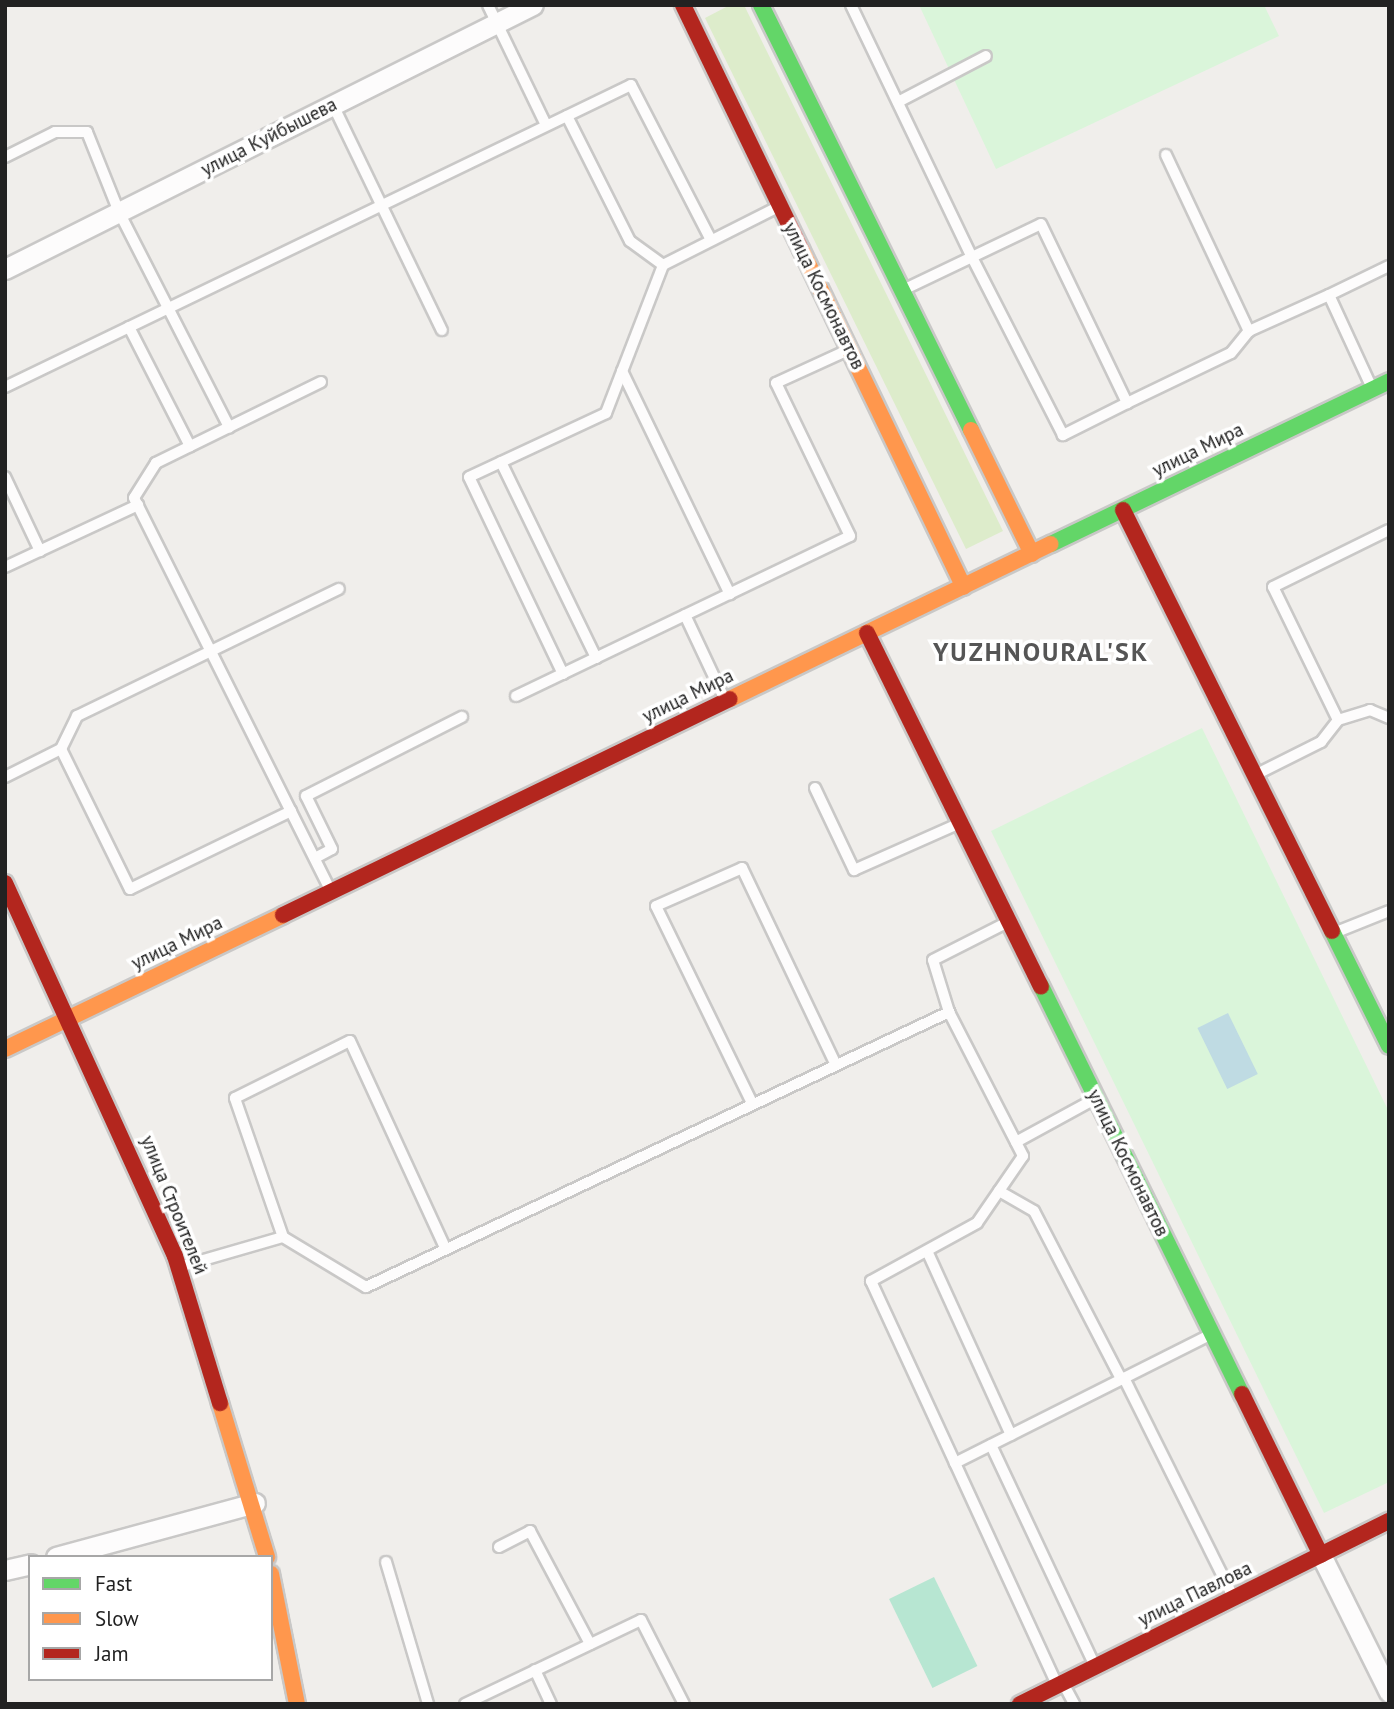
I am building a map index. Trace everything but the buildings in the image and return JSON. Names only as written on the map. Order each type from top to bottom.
[{"type":"street","name":"улица Куйбышева","points":[[5,269],[533,5]]},
{"type":"street","name":"улица Космонавтов","points":[[683,5],[964,587]]},
{"type":"street","points":[[761,5],[1032,554]]},
{"type":"street","name":"улица Мира","points":[[5,1049],[1389,381]]},
{"type":"street","points":[[1123,510],[1389,1046]]},
{"type":"street","name":"улица Космонавтов","points":[[867,633],[1389,1692]]},
{"type":"street","name":"улица Строителей","points":[[5,883],[71,1018],[179,1267],[255,1503],[267,1555]]},
{"type":"street","points":[[63,1555],[255,1503]]},
{"type":"street","name":"улица Павлова","points":[[1020,1704],[1389,1521]]},
{"type":"street","points":[[5,1570],[28,1564]]},
{"type":"street","points":[[273,1584],[297,1704]]},
{"type":"lane","points":[[488,5],[546,125]]},
{"type":"lane","points":[[851,5],[972,257],[1063,435],[1231,354],[1249,331],[1389,266]]},
{"type":"lane","points":[[898,102],[986,56]]},
{"type":"lane","points":[[5,387],[631,85],[711,240]]},
{"type":"lane","points":[[333,105],[442,330]]},
{"type":"lane","points":[[567,116],[630,241],[663,265]]},
{"type":"lane","points":[[5,157],[55,132],[87,132],[119,212],[229,427]]},
{"type":"lane","points":[[1166,155],[1249,331]]},
{"type":"lane","points":[[563,674],[469,477],[606,413],[663,265],[780,205]]},
{"type":"lane","points":[[902,290],[1041,223],[1127,403]]},
{"type":"lane","points":[[1329,295],[1372,389]]},
{"type":"lane","points":[[129,327],[190,446]]},
{"type":"lane","points":[[516,696],[850,536],[776,383],[849,349]]},
{"type":"lane","points":[[622,372],[730,594]]},
{"type":"lane","points":[[321,382],[156,463],[134,498],[332,892]]},
{"type":"lane","points":[[501,462],[596,658]]},
{"type":"lane","points":[[5,477],[40,551]]},
{"type":"lane","points":[[5,567],[138,505]]},
{"type":"lane","points":[[1338,720],[1273,587],[1389,530]]},
{"type":"lane","points":[[5,777],[61,749],[77,716],[338,589]]},
{"type":"lane","points":[[685,615],[725,702]]},
{"type":"lane","points":[[1254,775],[1321,742],[1338,720],[1370,710],[1389,718]]},
{"type":"lane","points":[[315,858],[332,849],[306,796],[462,717]]},
{"type":"lane","points":[[61,749],[130,890],[291,811]]},
{"type":"lane","points":[[815,788],[854,870],[960,822]]},
{"type":"lane","points":[[752,1103],[656,906],[742,868],[836,1065]]},
{"type":"lane","points":[[1333,933],[1389,911]]},
{"type":"lane","points":[[1009,922],[933,960],[949,1013],[1023,1156],[977,1223],[928,1253],[872,1281],[955,1464],[1060,1684],[1074,1704]]},
{"type":"lane","points":[[445,1248],[350,1041],[235,1098],[282,1237],[366,1287],[752,1103],[949,1013]]},
{"type":"lane","points":[[1016,1142],[1096,1098]]},
{"type":"lane","points":[[999,1191],[1034,1211],[1123,1379],[1233,1598]]},
{"type":"lane","points":[[179,1267],[282,1237]]},
{"type":"lane","points":[[928,1253],[1011,1435]]},
{"type":"lane","points":[[955,1464],[1212,1334]]},
{"type":"lane","points":[[991,1445],[1096,1666]]},
{"type":"lane","points":[[499,1547],[530,1531],[590,1644]]},
{"type":"lane","points":[[386,1562],[428,1704]]},
{"type":"lane","points":[[465,1704],[641,1620],[684,1704]]},
{"type":"lane","points":[[535,1670],[551,1704]]},
{"type":"green space","points":[[730,5],[744,5],[1003,531],[966,549],[705,18]]},
{"type":"green space","points":[[919,5],[1264,5],[1279,36],[996,169]]},
{"type":"green space","points":[[1202,728],[1389,1112],[1389,1482],[1324,1513],[991,831]]},
{"type":"green space","points":[[934,1577],[977,1666],[932,1688],[889,1599]]},
{"type":"water","points":[[1228,1013],[1258,1074],[1227,1089],[1197,1028]]},
{"type":"traffic: fast","points":[[761,5],[971,430]]},
{"type":"traffic: fast","points":[[1051,544],[1389,381]]},
{"type":"traffic: fast","points":[[1332,931],[1389,1046]]},
{"type":"traffic: fast","points":[[1041,986],[1242,1394]]},
{"type":"traffic: slow","points":[[801,249],[964,587]]},
{"type":"traffic: slow","points":[[971,430],[1032,554]]},
{"type":"traffic: slow","points":[[730,699],[1051,544]]},
{"type":"traffic: slow","points":[[5,1049],[283,915]]},
{"type":"traffic: slow","points":[[220,1403],[266,1555]]},
{"type":"traffic: slow","points":[[273,1584],[297,1704]]},
{"type":"traffic: jam","points":[[683,5],[801,249]]},
{"type":"traffic: jam","points":[[1123,510],[1332,931]]},
{"type":"traffic: jam","points":[[867,633],[1041,986]]},
{"type":"traffic: jam","points":[[283,915],[730,699]]},
{"type":"traffic: jam","points":[[5,883],[175,1256],[220,1403]]},
{"type":"traffic: jam","points":[[1242,1394],[1321,1555]]},
{"type":"traffic: jam","points":[[1020,1704],[1389,1521]]},
{"type":"district","name":"YUZHNOURAL'SK","points":[[1041,652]]}]
